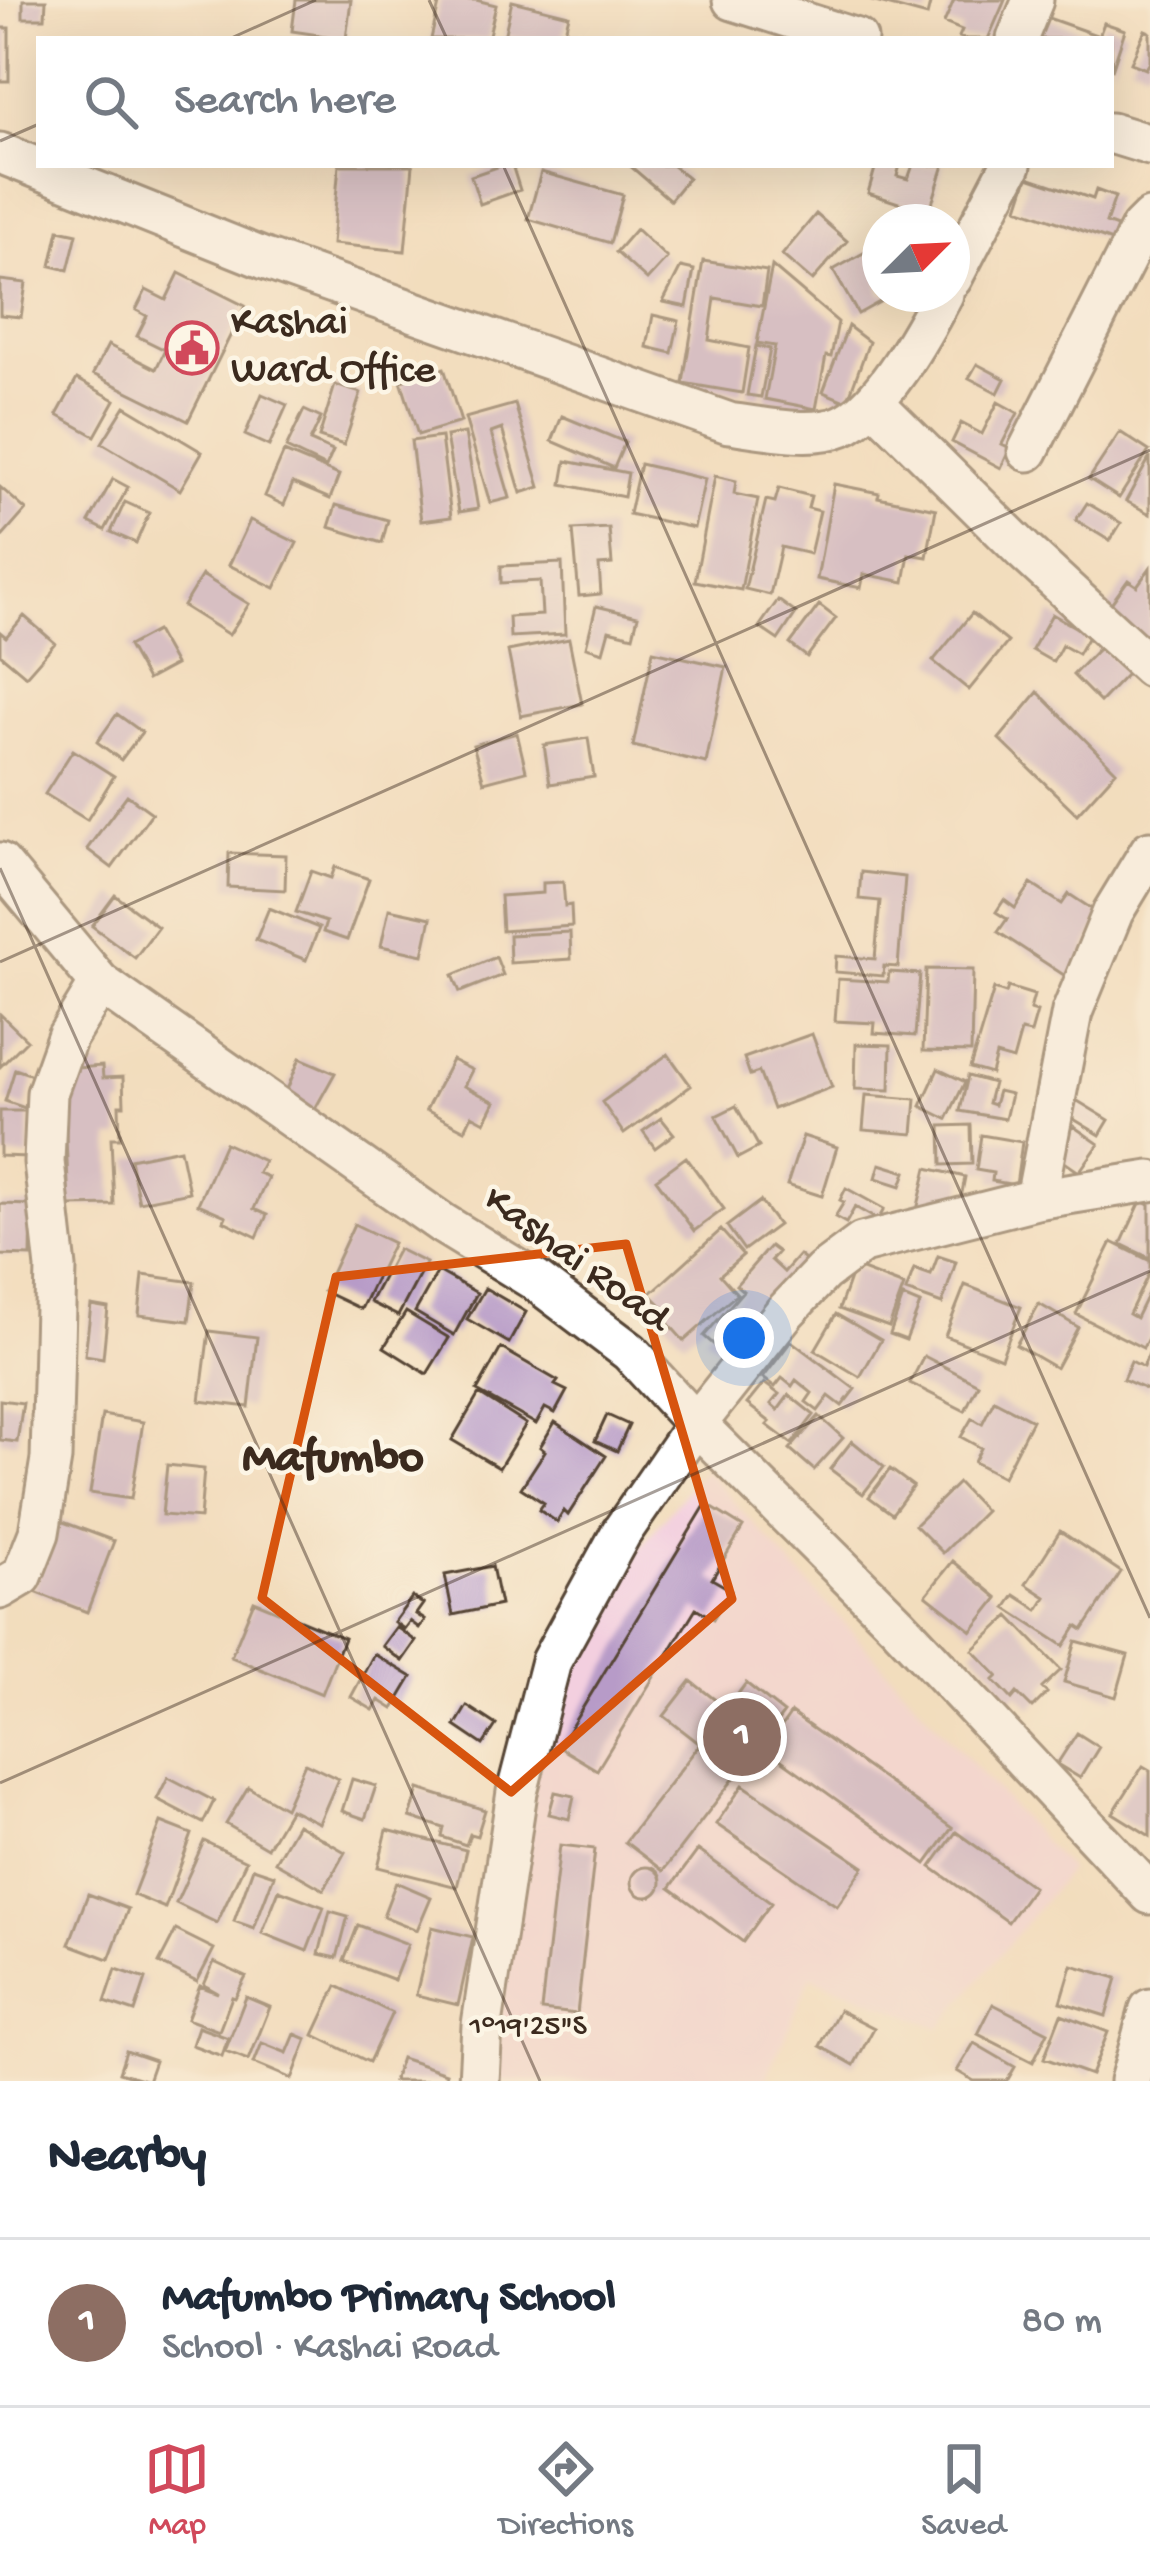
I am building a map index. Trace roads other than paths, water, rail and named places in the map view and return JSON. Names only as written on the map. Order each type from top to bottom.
[{"type":"street","points":[[733,0],[850,25]]},
{"type":"street","points":[[1018,36],[1033,0]]},
{"type":"street","points":[[1114,134],[1150,146]]},
{"type":"street","points":[[0,153],[36,167]]},
{"type":"street","points":[[38,168],[265,259],[729,423],[793,432],[840,426],[873,402],[915,347],[934,312]]},
{"type":"street","points":[[970,244],[1009,168]]},
{"type":"street","points":[[1028,451],[1141,228],[1150,219]]},
{"type":"street","points":[[873,402],[1150,668]]},
{"type":"street","points":[[1036,1199],[1072,1012],[1113,912],[1150,851]]},
{"type":"street","name":"Kashai Road","points":[[0,863],[100,983],[443,1224],[536,1281],[630,1352],[898,1625],[1150,1894]]},
{"type":"street","points":[[0,1589],[22,1576],[39,1533],[51,1459],[56,1268],[44,1162],[47,1093],[67,1037],[100,983]]},
{"type":"street","points":[[479,2081],[482,2024],[517,1792],[551,1661],[621,1533],[696,1424],[785,1312],[823,1272],[862,1243],[1036,1199],[1150,1181]]},
{"type":"street","points":[[1130,2081],[1150,2009]]},
{"type":"place","name":"Kashai Ward Office","points":[[192,348]]},
{"type":"place","name":"Mafumbo Primary School","points":[[742,1737]]},
{"type":"district","name":"Mafumbo","points":[[333,1460]]}]
